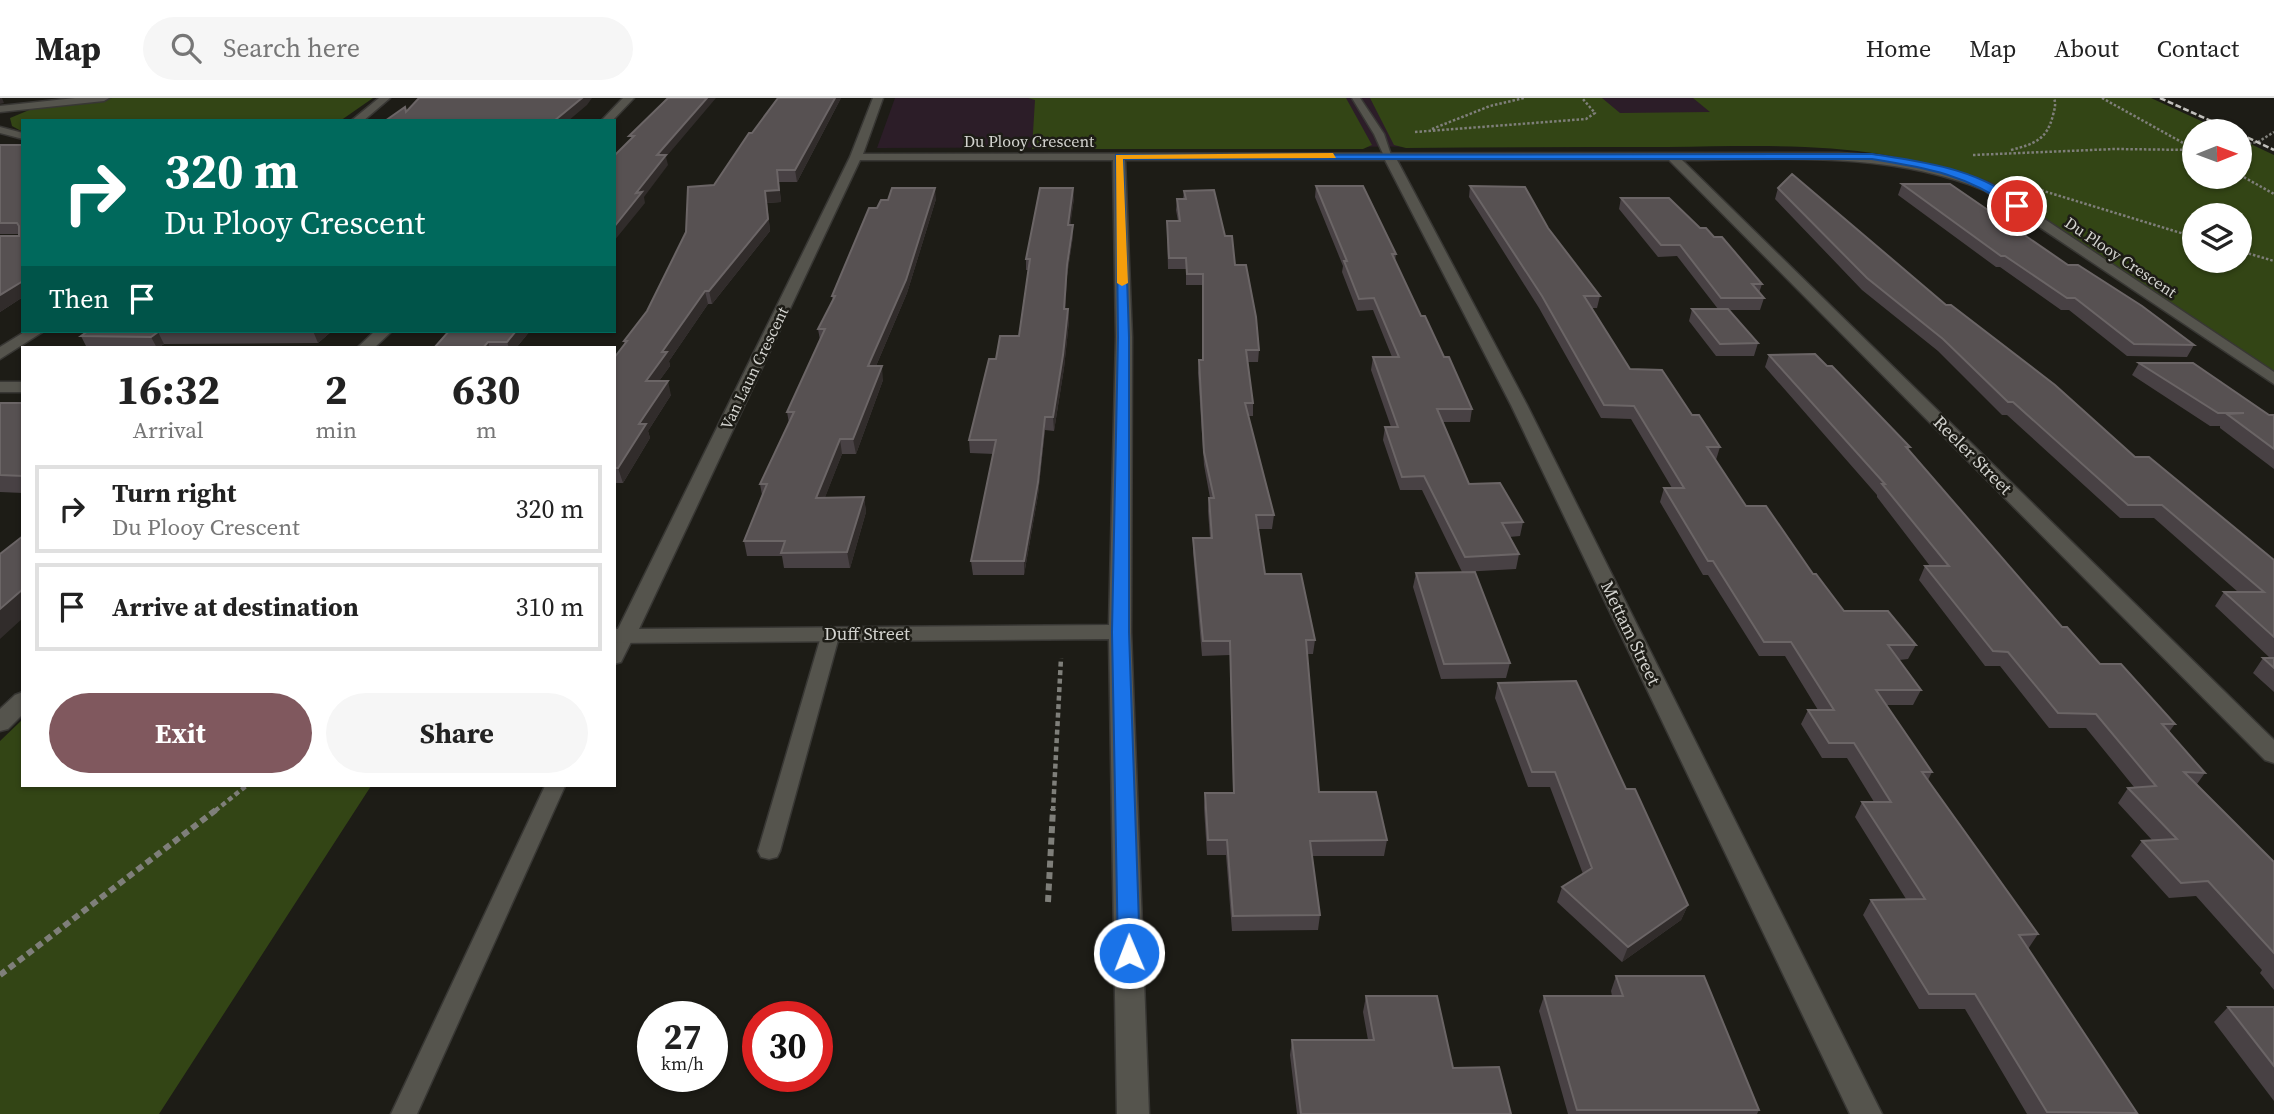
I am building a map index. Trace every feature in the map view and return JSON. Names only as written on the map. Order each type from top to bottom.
[{"type":"street","points":[[0,109],[104,98]]},
{"type":"street","points":[[359,119],[385,98]]},
{"type":"street","points":[[608,119],[629,98]]},
{"type":"street","name":"Van Laun Crescent","points":[[620,636],[856,157],[878,98]]},
{"type":"street","points":[[0,120],[14,108]]},
{"type":"street","points":[[0,130],[21,135]]},
{"type":"street","name":"Mettam Street","points":[[1389,156],[1519,405],[1866,1114]]},
{"type":"street","name":"Reeler Street","points":[[1672,156],[2274,754]]},
{"type":"street","name":"Du Plooy Crescent","points":[[856,157],[1872,157],[1916,163],[1957,174],[1988,187],[2274,380]]},
{"type":"street","points":[[1119,157],[1124,337],[1120,632],[1133,1114]]},
{"type":"street","points":[[0,354],[33,333]]},
{"type":"street","points":[[367,346],[382,333]]},
{"type":"street","points":[[0,387],[21,387]]},
{"type":"street","name":"Duff Street","points":[[620,636],[1120,632]]},
{"type":"street","points":[[0,723],[21,702]]},
{"type":"lane","points":[[1356,98],[1379,134],[1389,156]]},
{"type":"lane","points":[[769,851],[831,634]]},
{"type":"lane","points":[[404,1114],[555,787]]},
{"type":"path","points":[[1427,131],[1490,106],[1524,98]]},
{"type":"path","points":[[1379,134],[1586,119],[1595,113],[1582,98]]},
{"type":"path","points":[[1971,156],[2037,144],[2048,135],[2056,102],[2054,98]]},
{"type":"path","points":[[2102,98],[2182,142]]},
{"type":"path","points":[[2252,143],[2274,132]]},
{"type":"path","points":[[2001,152],[2182,149]]},
{"type":"path","points":[[1998,161],[2001,152]]},
{"type":"path","points":[[2252,182],[2274,194]]},
{"type":"path","points":[[2035,188],[2182,233]]},
{"type":"path","points":[[2252,255],[2274,261]]},
{"type":"path","points":[[1048,902],[1062,633]]},
{"type":"path","points":[[0,975],[166,851],[245,787]]},
{"type":"shaded area","points":[[895,98],[1859,98],[1930,145],[877,148]]},
{"type":"green space","points":[[112,98],[373,98],[343,119],[21,119],[21,131],[12,126],[10,118],[34,108]]},
{"type":"green space","points":[[1028,98],[1346,98],[1372,145],[1363,149],[1032,149],[1035,100]]},
{"type":"green space","points":[[1370,98],[1602,98],[1620,113],[1710,112],[1693,98],[2151,98],[2197,119],[2182,119],[2182,189],[2252,189],[2252,145],[2274,155],[2274,372],[1991,186],[1910,160],[1831,148],[1751,146],[1406,148],[1394,145]]},
{"type":"green space","points":[[21,721],[21,787],[370,787],[159,1114],[0,1114],[0,741]]},
{"type":"building","points":[[419,98],[582,98],[556,119],[388,119],[405,107],[406,112]]},
{"type":"building","points":[[668,98],[707,98],[657,155],[666,155],[636,193],[642,192],[616,224],[616,154],[634,136],[629,136]]},
{"type":"building","points":[[778,98],[835,98],[795,170],[777,170],[779,190],[765,191],[768,219],[709,291],[705,291],[662,352],[667,352],[646,381],[668,381],[639,424],[646,424],[616,468],[616,355],[647,311],[686,232],[688,187],[714,185],[749,133],[752,133]]},
{"type":"building","points":[[0,145],[21,145],[21,282],[0,295],[0,236],[19,236],[19,226],[17,223],[0,223]]},
{"type":"building","points":[[1792,174],[1946,305],[1951,305],[2055,385],[2135,457],[2149,457],[2274,560],[2274,637],[2224,592],[2264,592],[2162,505],[2128,505],[2013,402],[2008,402],[1943,339],[1867,278],[1778,188]]},
{"type":"building","points":[[1902,184],[1950,184],[2068,265],[2078,265],[2142,306],[2194,345],[2134,344],[2075,298],[2067,298],[2005,256],[2001,256]]},
{"type":"building","points":[[1316,186],[1363,186],[1396,254],[1392,254],[1421,316],[1425,316],[1444,357],[1449,357],[1472,409],[1437,409],[1469,484],[1500,483],[1523,522],[1502,523],[1519,554],[1465,557],[1424,476],[1402,477],[1385,427],[1398,427],[1373,357],[1399,357],[1374,298],[1359,299],[1344,261],[1347,261]]},
{"type":"building","points":[[1470,186],[1525,187],[1548,228],[1600,296],[1584,296],[1630,369],[1662,370],[1692,415],[1699,415],[1720,447],[1707,447],[1746,506],[1766,506],[1813,574],[1816,574],[1844,611],[1888,611],[1916,645],[1888,645],[1921,690],[1876,690],[1932,772],[1922,772],[2038,934],[2019,935],[2137,1113],[2047,1112],[1975,994],[1929,994],[1871,900],[1925,899],[1862,802],[1891,802],[1854,743],[1829,743],[1808,710],[1834,710],[1791,642],[1764,642],[1713,561],[1708,561],[1664,488],[1684,488],[1634,406],[1604,405],[1542,296]]},
{"type":"building","points":[[892,188],[935,188],[906,280],[868,366],[882,366],[853,439],[840,439],[816,498],[864,497],[847,552],[781,553],[785,541],[744,541],[767,484],[760,484],[794,412],[787,412],[825,329],[818,329],[835,296],[832,296],[869,208],[877,208],[881,200],[888,200]]},
{"type":"building","points":[[1040,188],[1073,188],[1068,225],[1073,225],[1064,309],[1068,309],[1053,417],[1045,417],[1038,482],[1024,561],[971,561],[996,440],[969,440],[989,359],[996,359],[1000,336],[1019,336],[1030,259],[1026,259]]},
{"type":"building","points":[[1214,190],[1225,236],[1232,236],[1235,265],[1246,265],[1256,317],[1259,350],[1246,350],[1253,403],[1245,403],[1274,515],[1256,515],[1265,574],[1301,574],[1315,640],[1306,640],[1319,792],[1376,792],[1387,840],[1310,841],[1320,915],[1233,916],[1227,840],[1208,840],[1205,793],[1234,793],[1230,641],[1203,641],[1193,538],[1212,538],[1209,498],[1214,498],[1204,452],[1199,360],[1203,360],[1203,274],[1187,274],[1186,258],[1169,258],[1167,221],[1180,221],[1177,199],[1186,199],[1184,191]]},
{"type":"building","points":[[1621,198],[1669,198],[1700,228],[1706,228],[1714,237],[1722,237],[1762,284],[1752,284],[1764,298],[1721,298],[1680,245],[1661,245]]},
{"type":"building","points":[[1692,309],[1728,309],[1758,343],[1720,344]]},
{"type":"building","points":[[85,333],[157,333],[151,337],[81,336]]},
{"type":"building","points":[[447,333],[514,333],[507,342],[488,342],[485,346],[436,346]]},
{"type":"building","points":[[1815,354],[1827,366],[1832,366],[1910,447],[1906,447],[2062,627],[2067,627],[2100,664],[2121,664],[2175,724],[2162,724],[2205,773],[2184,772],[2274,862],[2274,953],[2208,881],[2181,883],[2142,841],[2177,839],[2128,788],[2156,786],[2096,714],[2058,713],[2008,652],[1993,651],[1925,566],[1949,566],[1882,484],[1885,484],[1769,355]]},
{"type":"building","points":[[2139,363],[2193,363],[2269,415],[2274,415],[2274,449],[2227,414],[2244,413],[2218,413]]},
{"type":"building","points":[[0,403],[21,403],[21,476],[0,475]]},
{"type":"building","points":[[21,538],[21,591],[0,609],[0,554]]},
{"type":"building","points":[[1475,572],[1510,663],[1444,664],[1416,573]]},
{"type":"building","points":[[2263,658],[2274,658],[2274,668]]},
{"type":"building","points":[[1576,681],[1626,789],[1635,789],[1688,905],[1628,947],[1562,887],[1592,868],[1555,772],[1532,772],[1498,683]]},
{"type":"building","points":[[1616,976],[1704,976],[1759,1110],[1577,1110],[1544,996],[1623,996]]},
{"type":"building","points":[[1366,996],[1437,996],[1453,1068],[1499,1067],[1511,1114],[1301,1114],[1292,1040],[1374,1040]]},
{"type":"building","points":[[2228,1007],[2274,1007],[2274,1066]]},
{"type":"railway","points":[[2160,98],[2206,119]]},
{"type":"railway","points":[[2252,140],[2274,150]]},
{"type":"slow traffic","points":[[1122,283],[1119,157],[1333,156]]},
{"type":"route","points":[[1129,953],[1120,632],[1124,337],[1119,157],[1872,157],[1916,163],[1957,174],[1988,187],[2017,206]]}]
